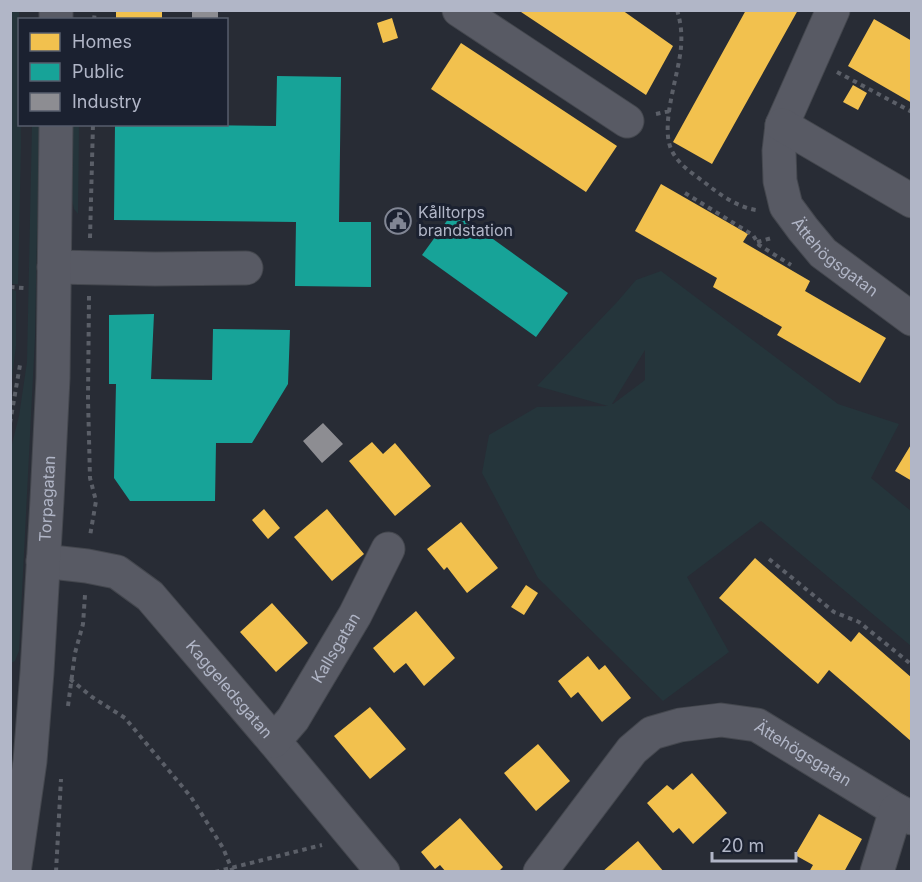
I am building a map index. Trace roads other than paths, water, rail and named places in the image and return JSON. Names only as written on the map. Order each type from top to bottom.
[{"type":"street","points":[[459,10],[627,121]]},
{"type":"street","name":"Ättehögsgatan","points":[[833,10],[782,125],[779,151],[780,181],[786,206],[823,253],[912,319]]},
{"type":"street","points":[[782,125],[912,201]]},
{"type":"street","name":"Torpagatan","points":[[14,872],[30,761],[37,672],[53,378],[56,126]]},
{"type":"street","points":[[54,267],[246,268]]},
{"type":"street","name":"Kallsgatan","points":[[274,741],[293,719],[355,615],[388,549]]},
{"type":"street","name":"Kaggeledsgatan","points":[[43,561],[117,572],[150,596],[382,872]]},
{"type":"street","name":"Ättehögsgatan","points":[[540,872],[632,750],[652,733],[680,725],[721,720],[757,725],[904,814]]},
{"type":"street","points":[[877,872],[904,814]]},
{"type":"place","name":"Kålltorps brandstation","points":[[398,221]]}]
